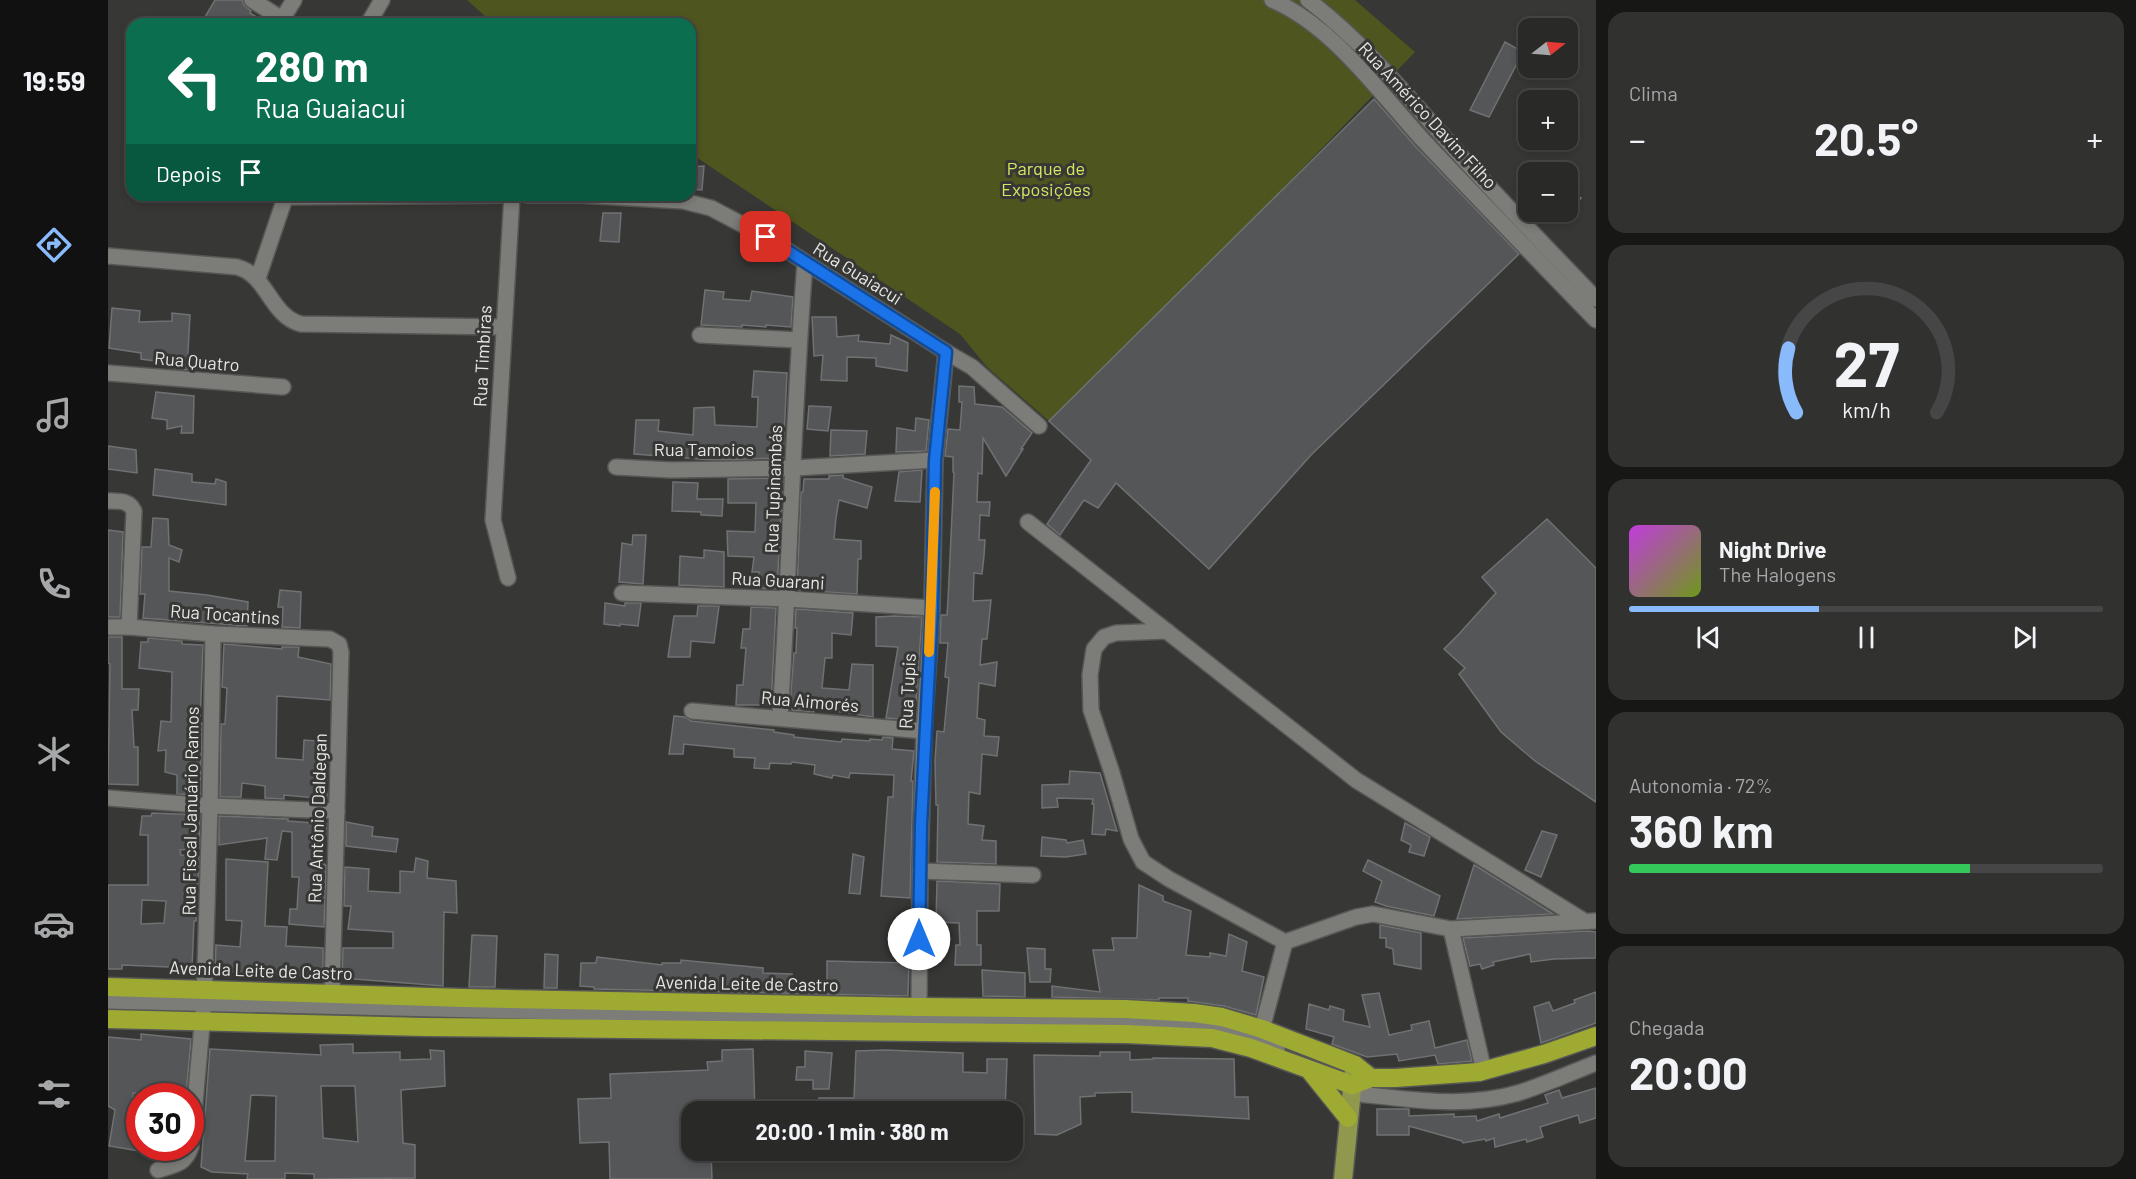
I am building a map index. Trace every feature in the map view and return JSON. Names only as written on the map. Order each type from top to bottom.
[{"type":"highway","name":"Avenida Leite de Castro","points":[[108,987],[204,996],[332,993],[486,998],[923,1020],[1212,1038],[1251,1048],[1310,1070],[1351,1089]]},
{"type":"highway","name":"Avenida Leite de Castro","points":[[108,1019],[712,1031],[1125,1009],[1222,1017],[1262,1029],[1355,1065],[1371,1078]]},
{"type":"highway","points":[[1351,1089],[1371,1078],[1479,1072],[1544,1054],[1596,1036]]},
{"type":"highway","points":[[1310,1070],[1347,1126]]},
{"type":"main road","points":[[1343,1179],[1355,1065]]},
{"type":"street","points":[[252,0],[276,18]]},
{"type":"street","points":[[282,18],[294,0]]},
{"type":"street","points":[[372,18],[382,0]]},
{"type":"street","name":"Rua Américo Davim Filho","points":[[1272,0],[1313,24],[1363,71],[1408,124],[1596,320]]},
{"type":"street","name":"Rua Américo Davim Filho","points":[[1308,0],[1331,17],[1399,85],[1459,154],[1596,299]]},
{"type":"street","points":[[1408,124],[1421,111]]},
{"type":"street","points":[[1448,166],[1459,154]]},
{"type":"street","points":[[258,278],[284,201]]},
{"type":"street","name":"Rua Timbiras","points":[[508,578],[493,520],[510,201]]},
{"type":"street","name":"Rua Guaiacui","points":[[677,201],[702,206],[733,219],[805,263],[972,367],[1039,426]]},
{"type":"street","points":[[108,256],[249,270],[258,278],[285,317],[301,324],[503,327]]},
{"type":"street","name":"Rua Tupinambás","points":[[780,717],[805,263]]},
{"type":"street","points":[[700,335],[799,340]]},
{"type":"street","name":"Rua Tupis","points":[[923,1020],[920,872],[924,731],[932,608],[935,460],[946,352]]},
{"type":"street","name":"Rua Quatro","points":[[108,373],[283,387]]},
{"type":"street","name":"Rua Tamoios","points":[[616,467],[671,470],[794,468],[935,460]]},
{"type":"street","points":[[108,501],[124,501],[135,511],[129,627]]},
{"type":"street","points":[[1028,522],[1356,780],[1590,921]]},
{"type":"street","name":"Rua Guarani","points":[[622,593],[788,599],[932,608]]},
{"type":"street","name":"Rua Tocantins","points":[[108,627],[330,639],[339,644]]},
{"type":"street","points":[[1167,631],[1116,633],[1104,637],[1094,649],[1090,675],[1091,710],[1131,839],[1143,862],[1285,942],[1356,917],[1373,914],[1451,929],[1590,921]]},
{"type":"street","name":"Rua Fiscal Januário Ramos","points":[[158,1170],[181,1163],[188,1157],[191,1147],[204,996],[213,634]]},
{"type":"street","name":"Rua Antônio Daldegan","points":[[332,993],[341,652],[339,644]]},
{"type":"street","name":"Rua Aimorés","points":[[692,711],[924,731]]},
{"type":"street","points":[[108,798],[210,806],[337,811]]},
{"type":"street","points":[[920,872],[1033,875]]},
{"type":"street","points":[[1451,929],[1483,1067],[1479,1072]]},
{"type":"street","points":[[1262,1029],[1285,942]]},
{"type":"street","points":[[108,1001],[204,996],[923,1020],[1218,1024],[1329,1071]]},
{"type":"street","points":[[1351,1089],[1448,1103],[1483,1100],[1517,1093],[1596,1063]]},
{"type":"green space","name":"Parque de Exposições","points":[[467,0],[1355,0],[1415,52],[1186,289],[1049,421],[987,367],[960,334],[696,157],[696,18],[487,18]]},
{"type":"building","points":[[215,0],[242,0],[251,11],[250,13],[258,18],[206,18]]},
{"type":"building","points":[[1505,42],[1518,49],[1518,62],[1489,117],[1470,110]]},
{"type":"building","points":[[1374,99],[1415,146],[1519,254],[1311,455],[1209,569],[1116,483],[1098,508],[1084,500],[1060,535],[1047,524],[1091,460],[1049,421]]},
{"type":"building","points":[[704,166],[702,190],[696,190],[696,167]]},
{"type":"building","points":[[603,213],[621,213],[619,242],[600,241]]},
{"type":"building","points":[[705,290],[724,292],[723,299],[750,301],[752,291],[793,297],[791,327],[701,325]]},
{"type":"building","points":[[112,308],[140,311],[139,322],[172,321],[172,313],[190,315],[187,370],[169,368],[169,363],[141,359],[141,353],[109,348]]},
{"type":"building","points":[[812,317],[836,317],[837,337],[859,335],[858,341],[890,344],[891,335],[908,343],[907,371],[876,366],[876,358],[847,357],[847,381],[821,380],[823,355],[814,356]]},
{"type":"building","points":[[754,371],[787,373],[783,458],[713,460],[634,454],[636,420],[659,420],[658,431],[693,435],[694,408],[714,407],[715,425],[757,427],[758,397],[752,397]]},
{"type":"building","points":[[959,386],[974,387],[975,404],[1002,407],[1032,433],[1006,476],[983,438],[982,474],[978,473],[977,502],[990,502],[989,516],[980,515],[979,540],[985,540],[984,556],[982,574],[974,573],[973,601],[991,600],[987,639],[982,639],[980,665],[997,662],[995,686],[979,683],[977,718],[985,720],[984,736],[999,737],[997,756],[982,754],[980,794],[969,792],[968,824],[984,826],[982,840],[996,841],[996,864],[937,862],[938,805],[936,805],[935,761],[937,731],[944,732],[949,678],[945,677],[948,643],[940,643],[941,615],[947,615],[954,473],[953,457],[945,456],[948,429],[960,430],[962,402],[959,402]]},
{"type":"building","points":[[156,392],[194,396],[193,433],[181,433],[182,426],[167,429],[167,420],[152,418]]},
{"type":"building","points":[[809,406],[831,407],[828,431],[807,429]]},
{"type":"building","points":[[916,418],[929,420],[926,451],[896,452],[897,428],[915,431]]},
{"type":"building","points":[[831,430],[867,431],[865,454],[830,456]]},
{"type":"building","points":[[108,446],[136,450],[137,473],[108,469]]},
{"type":"building","points":[[155,469],[192,474],[192,482],[215,484],[216,479],[226,482],[226,505],[153,495]]},
{"type":"building","points":[[922,470],[920,502],[895,501],[899,472]]},
{"type":"building","points":[[843,475],[843,478],[872,487],[867,508],[839,500],[836,518],[834,539],[861,541],[857,594],[797,590],[801,492],[803,492],[804,479],[829,479],[829,476]]},
{"type":"building","points":[[783,478],[777,589],[759,588],[759,572],[752,572],[754,557],[728,556],[727,531],[755,532],[756,503],[728,503],[728,479]]},
{"type":"building","points":[[673,482],[698,483],[697,499],[723,499],[722,516],[701,515],[701,512],[672,511]]},
{"type":"building","points":[[153,518],[168,519],[169,545],[182,550],[179,562],[169,558],[169,591],[248,602],[247,626],[143,618],[145,594],[140,594],[142,547],[151,547]]},
{"type":"building","points":[[1547,519],[1596,568],[1596,802],[1535,761],[1501,732],[1459,674],[1465,668],[1444,649],[1496,593],[1482,577]]},
{"type":"building","points":[[108,530],[123,532],[120,617],[108,617]]},
{"type":"building","points":[[633,535],[646,535],[643,584],[619,582],[622,543],[632,545]]},
{"type":"building","points":[[704,550],[724,552],[724,587],[679,585],[680,556],[704,558]]},
{"type":"building","points":[[280,590],[301,592],[300,628],[282,627],[283,607],[278,607]]},
{"type":"building","points":[[605,603],[625,606],[625,603],[641,603],[638,626],[604,624]]},
{"type":"building","points":[[698,606],[719,606],[714,643],[691,641],[690,657],[668,657],[674,616],[697,616]]},
{"type":"building","points":[[751,607],[776,608],[771,705],[736,705],[737,685],[743,685],[746,648],[741,648],[743,629],[750,629]]},
{"type":"building","points":[[796,609],[853,613],[851,635],[832,633],[832,658],[825,658],[822,688],[849,690],[852,664],[873,665],[873,717],[814,708],[814,712],[792,710],[792,705],[790,705],[794,653],[796,653]]},
{"type":"building","points":[[876,617],[922,617],[916,701],[913,701],[911,720],[886,718],[898,647],[876,646]]},
{"type":"building","points":[[108,637],[122,637],[122,689],[139,689],[138,710],[132,710],[134,747],[138,747],[138,785],[108,784],[110,664],[108,663]]},
{"type":"building","points":[[148,638],[203,645],[200,795],[177,794],[177,775],[165,772],[166,750],[158,751],[161,721],[171,722],[172,672],[139,668],[141,642],[148,642]]},
{"type":"building","points":[[224,644],[282,649],[282,647],[299,647],[298,657],[331,664],[330,700],[277,696],[276,758],[303,760],[304,740],[328,742],[327,799],[284,795],[284,799],[265,798],[265,786],[242,783],[241,797],[220,797],[221,724],[225,724],[227,688],[222,687]]},
{"type":"building","points":[[674,716],[685,717],[691,721],[774,730],[774,732],[794,735],[794,737],[841,742],[842,739],[870,741],[870,739],[882,740],[883,737],[893,738],[892,749],[914,751],[911,781],[913,781],[910,898],[881,896],[888,797],[893,797],[894,775],[850,773],[849,778],[833,775],[832,778],[814,774],[815,765],[792,762],[791,764],[770,763],[769,769],[754,768],[755,758],[734,757],[734,749],[684,744],[683,754],[669,754]]},
{"type":"building","points":[[1070,771],[1100,773],[1117,831],[1106,829],[1105,835],[1092,834],[1093,799],[1057,798],[1058,807],[1042,808],[1042,785],[1069,784]]},
{"type":"building","points":[[152,813],[200,815],[199,848],[180,850],[181,855],[199,856],[192,968],[122,965],[122,969],[108,969],[108,885],[148,885],[148,835],[140,835],[142,816],[151,816]],"holes":[[[142,900],[166,901],[164,923],[141,924]]]},
{"type":"building","points":[[219,816],[288,819],[288,821],[327,824],[324,848],[324,865],[326,865],[324,927],[289,924],[290,909],[297,909],[299,877],[292,877],[292,832],[282,831],[277,860],[265,859],[267,838],[219,845]]},
{"type":"building","points":[[346,822],[373,827],[372,836],[398,839],[396,852],[346,846]]},
{"type":"building","points":[[1405,823],[1430,837],[1424,856],[1409,852],[1411,845],[1401,840]]},
{"type":"building","points":[[1542,831],[1557,835],[1541,877],[1525,870]]},
{"type":"building","points":[[1042,837],[1066,840],[1067,843],[1083,840],[1086,854],[1066,857],[1041,856]]},
{"type":"building","points":[[853,854],[864,857],[860,894],[849,893]]},
{"type":"building","points":[[416,858],[428,861],[427,878],[456,881],[457,913],[444,912],[443,986],[342,978],[343,948],[393,948],[393,932],[348,929],[351,906],[344,906],[345,867],[369,869],[368,891],[400,893],[400,871],[414,872]]},
{"type":"building","points":[[226,859],[268,862],[265,926],[287,927],[286,946],[323,948],[323,977],[215,971],[216,945],[240,947],[242,921],[226,920]]},
{"type":"building","points":[[1368,860],[1440,896],[1434,916],[1375,902],[1382,881],[1363,871]]},
{"type":"building","points":[[1474,865],[1476,866],[1553,914],[1457,919]]},
{"type":"building","points":[[937,881],[1000,884],[999,911],[977,911],[977,945],[981,945],[981,965],[955,965],[956,945],[960,945],[959,923],[936,922]]},
{"type":"building","points":[[1139,885],[1163,896],[1163,901],[1191,911],[1186,955],[1210,957],[1210,953],[1226,956],[1229,934],[1247,942],[1242,971],[1264,977],[1256,1015],[1224,1006],[1188,1001],[1188,998],[1159,998],[1159,1000],[1052,997],[1052,986],[1100,992],[1093,950],[1114,950],[1112,938],[1137,938]]},
{"type":"building","points":[[1380,925],[1421,933],[1421,969],[1394,964],[1393,949],[1386,947],[1386,938],[1380,938]]},
{"type":"building","points":[[1596,932],[1596,958],[1531,962],[1530,954],[1493,962],[1494,965],[1482,969],[1480,964],[1470,966],[1463,938]]},
{"type":"building","points":[[472,935],[497,936],[495,987],[469,987]]},
{"type":"building","points":[[1027,948],[1045,949],[1045,969],[1051,969],[1050,982],[1030,982]]},
{"type":"building","points":[[545,954],[558,955],[557,988],[544,988]]},
{"type":"building","points":[[597,957],[662,965],[662,963],[681,963],[681,960],[763,968],[763,973],[792,974],[794,984],[827,983],[827,961],[909,963],[908,996],[594,989],[594,987],[580,986],[581,963],[596,963]]},
{"type":"building","points":[[982,970],[1025,973],[1025,997],[983,996]]},
{"type":"building","points":[[1596,992],[1596,1023],[1541,1043],[1534,1007],[1549,1002],[1553,1011]]},
{"type":"building","points":[[1379,993],[1389,1035],[1412,1030],[1411,1025],[1429,1021],[1435,1048],[1467,1040],[1472,1061],[1438,1064],[1435,1055],[1399,1061],[1397,1054],[1367,1057],[1332,1044],[1334,1037],[1306,1029],[1309,1004],[1329,1010],[1330,1006],[1344,1010],[1343,1021],[1370,1027],[1362,995]]},
{"type":"building","points":[[141,1034],[191,1039],[187,1083],[126,1083],[126,1149],[109,1146],[115,1110],[108,1106],[108,1037],[141,1040]]},
{"type":"building","points":[[353,1044],[353,1053],[400,1052],[400,1060],[431,1059],[430,1050],[444,1051],[445,1086],[401,1090],[403,1143],[415,1145],[415,1178],[314,1179],[314,1174],[285,1173],[285,1179],[247,1179],[248,1174],[212,1172],[201,1167],[201,1161],[204,1161],[210,1049],[321,1055],[320,1045]],"holes":[[[321,1086],[355,1086],[358,1142],[323,1138]],[[251,1095],[276,1096],[275,1161],[245,1161]]]},
{"type":"building","points":[[753,1049],[755,1101],[681,1101],[681,1161],[711,1161],[712,1179],[610,1179],[609,1142],[580,1143],[578,1099],[611,1098],[610,1074],[708,1070],[707,1062],[722,1061],[722,1050]]},
{"type":"building","points":[[805,1051],[832,1053],[829,1089],[813,1089],[813,1080],[796,1080],[797,1067],[805,1067]]},
{"type":"building","points":[[856,1051],[963,1053],[963,1072],[987,1073],[987,1059],[1007,1059],[1005,1101],[819,1101],[819,1098],[854,1098]]},
{"type":"building","points":[[1100,1052],[1130,1052],[1130,1060],[1234,1059],[1235,1097],[1248,1097],[1249,1119],[1132,1112],[1132,1092],[1095,1093],[1095,1096],[1080,1097],[1081,1124],[1057,1135],[1035,1134],[1034,1055],[1100,1056]]},
{"type":"building","points":[[1596,1088],[1596,1118],[1580,1123],[1578,1115],[1540,1127],[1543,1137],[1527,1142],[1526,1139],[1495,1147],[1494,1138],[1463,1143],[1409,1126],[1409,1135],[1377,1135],[1377,1109],[1409,1109],[1409,1116],[1454,1114],[1454,1117],[1476,1116],[1477,1121],[1499,1114],[1500,1118],[1548,1103],[1545,1095],[1559,1090],[1562,1098]]},
{"type":"slow traffic","points":[[929,652],[935,492]]},
{"type":"route","points":[[766,237],[946,352],[935,460],[932,608],[924,731],[919,939]]}]
